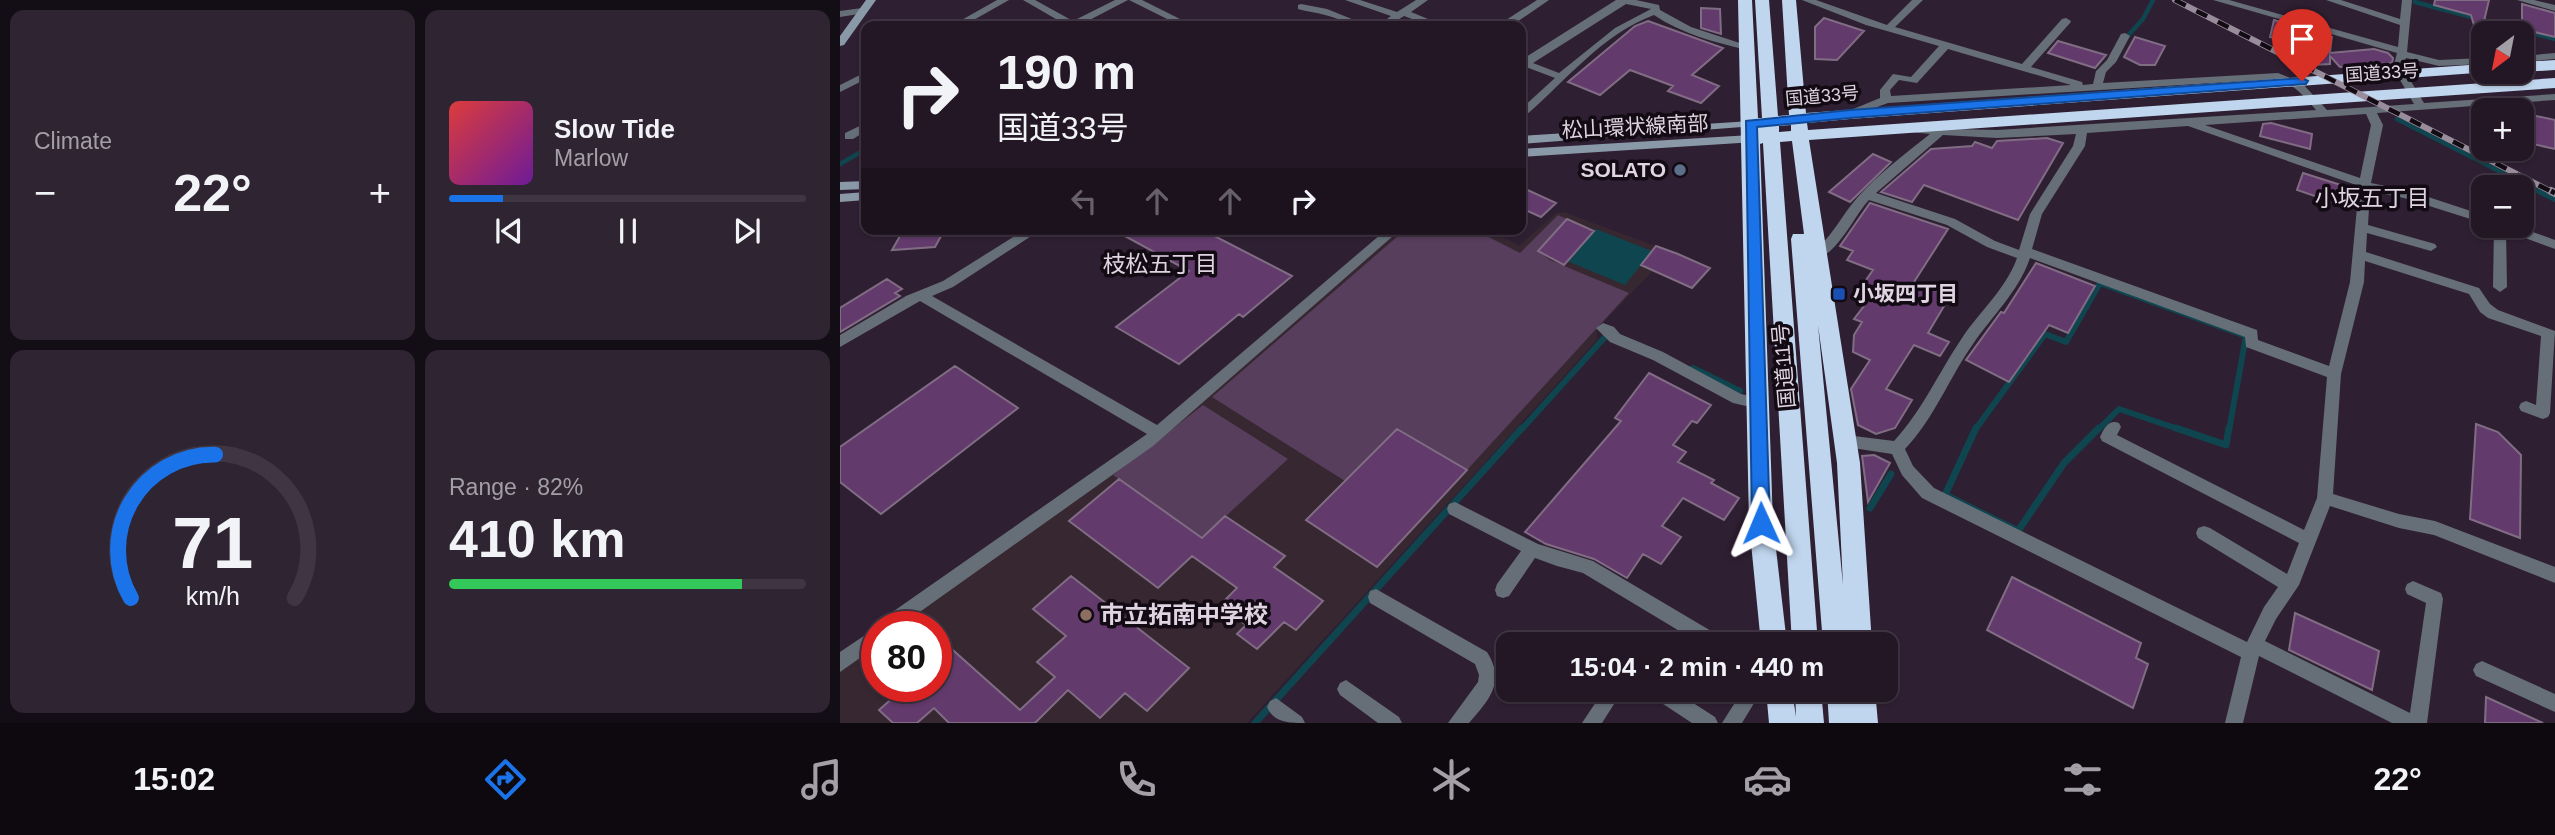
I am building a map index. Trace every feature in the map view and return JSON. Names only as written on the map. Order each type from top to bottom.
[{"type":"highway","name":"国道11号","points":[[1745,0],[1761,523],[1773,632]]},
{"type":"highway","name":"国道11号","points":[[1762,0],[1772,112],[1804,632]]},
{"type":"highway","name":"国道11号","points":[[1779,0],[1835,632]]},
{"type":"highway","points":[[1789,0],[1800,127],[1816,255],[1846,441],[1858,632]]},
{"type":"highway","points":[[2534,66],[2555,65]]},
{"type":"highway","name":"国道33号","points":[[1751,132],[1800,127],[1898,128],[2471,70]]},
{"type":"highway","name":"国道33号","points":[[1800,127],[1850,114],[1991,120],[2555,83]]},
{"type":"highway","points":[[1780,702],[1783,723]]},
{"type":"highway","points":[[1809,702],[1810,723]]},
{"type":"highway","points":[[1841,702],[1843,723]]},
{"type":"highway","points":[[1863,702],[1864,723]]},
{"type":"street","points":[[840,43],[871,0]]},
{"type":"street","points":[[965,21],[1004,0]]},
{"type":"street","points":[[1028,0],[1066,21]]},
{"type":"street","points":[[1081,21],[1123,0]]},
{"type":"street","points":[[1134,0],[1179,21]]},
{"type":"street","points":[[1349,0],[1423,21]]},
{"type":"street","points":[[1389,21],[1423,0]]},
{"type":"street","points":[[1512,21],[1544,0]]},
{"type":"street","points":[[1526,61],[1623,0],[1652,5],[1695,31],[1747,47]]},
{"type":"street","points":[[1807,0],[2024,69],[2094,87]]},
{"type":"street","points":[[1889,28],[1918,0]]},
{"type":"street","points":[[2218,0],[2439,63],[2471,62]]},
{"type":"street","points":[[2331,0],[2404,23]]},
{"type":"street","points":[[2407,0],[2398,68],[2420,104]]},
{"type":"street","points":[[2522,0],[2555,8]]},
{"type":"street","points":[[1526,110],[1588,52],[1637,19],[1652,5]]},
{"type":"street","points":[[1301,7],[1324,11],[1351,21]]},
{"type":"street","points":[[840,14],[862,11]]},
{"type":"street","points":[[2024,69],[2066,21]]},
{"type":"street","points":[[2094,87],[2101,71],[2110,62],[2125,36]]},
{"type":"street","points":[[1886,100],[1885,90],[1898,76],[1913,81],[1946,45]]},
{"type":"street","points":[[2534,58],[2555,57]]},
{"type":"street","points":[[1526,64],[1561,77]]},
{"type":"street","points":[[2055,78],[2062,65]]},
{"type":"street","points":[[1850,114],[1886,100],[2278,76],[2299,83],[2323,112]]},
{"type":"street","points":[[840,89],[861,78]]},
{"type":"street","points":[[1898,128],[1940,132],[1991,120],[2082,130],[2370,110],[2420,104],[2555,97]]},
{"type":"street","points":[[2234,723],[2253,649],[2270,613],[2290,585],[2325,498],[2334,374],[2357,282],[2364,228],[2365,185],[2377,125],[2370,110]]},
{"type":"street","points":[[2184,121],[2365,185],[2406,194],[2471,215]]},
{"type":"street","points":[[849,136],[861,129]]},
{"type":"street","points":[[1897,448],[1912,432],[1966,341],[2007,290],[2024,254],[2036,214],[2079,146],[2082,130]]},
{"type":"street","name":"松山環状線南部","points":[[1526,140],[1751,132]]},
{"type":"street","name":"松山環状線南部","points":[[1526,153],[1751,132]]},
{"type":"street","points":[[1816,255],[1828,248],[1868,195],[1940,132]]},
{"type":"street","points":[[840,186],[861,184]]},
{"type":"street","points":[[1868,195],[1951,222],[1991,244],[2252,334],[2251,343],[2334,374]]},
{"type":"street","points":[[840,198],[861,196]]},
{"type":"street","points":[[2364,228],[2431,247]]},
{"type":"street","points":[[840,342],[920,295],[948,284],[1026,235]]},
{"type":"street","points":[[908,611],[1158,433],[1388,235]]},
{"type":"street","points":[[2534,237],[2555,245]]},
{"type":"street","points":[[2500,287],[2502,238]]},
{"type":"street","points":[[2360,255],[2474,290],[2485,308],[2493,314],[2551,335],[2543,413],[2526,407]]},
{"type":"street","points":[[920,295],[1158,433]]},
{"type":"street","points":[[1602,328],[1615,338],[1658,356],[1738,399],[1759,403]]},
{"type":"street","points":[[2114,427],[2107,438],[2308,540]]},
{"type":"street","points":[[1846,441],[1897,448]]},
{"type":"street","points":[[1897,448],[1907,470],[1928,494],[2411,723]]},
{"type":"street","points":[[2325,498],[2399,521],[2435,528],[2555,575]]},
{"type":"street","points":[[1455,509],[1532,549],[1557,559],[1587,566],[1697,632]]},
{"type":"street","points":[[2204,533],[2290,585]]},
{"type":"street","points":[[1503,590],[1532,549]]},
{"type":"street","points":[[2413,589],[2435,599],[2418,723]]},
{"type":"street","points":[[1377,597],[1435,634],[1481,658],[1488,667],[1490,677],[1486,685],[1457,723]]},
{"type":"street","points":[[840,663],[861,647]]},
{"type":"street","points":[[2482,670],[2555,703]]},
{"type":"street","points":[[1346,689],[1393,723]]},
{"type":"street","points":[[1591,723],[1606,702]]},
{"type":"street","points":[[1676,702],[1709,723]]},
{"type":"street","points":[[1731,723],[1745,702]]},
{"type":"street","points":[[1276,707],[1296,723]]},
{"type":"shaded area","points":[[1564,212],[1671,252],[1597,329],[1597,340],[1247,723],[840,723],[840,671],[861,655],[861,702],[952,702],[952,611],[917,611],[1136,455],[1392,235],[1499,235],[1519,246],[1556,213]]},
{"type":"shaded area","points":[[1558,215],[1567,219],[1538,251],[1550,260],[1629,293],[1467,470],[1397,430],[1345,481],[1212,397],[1399,235],[1485,235],[1520,253]]},
{"type":"shaded area","points":[[1596,229],[1652,251],[1625,285],[1567,261]]},
{"type":"shaded area","points":[[1203,405],[1288,459],[1202,538],[1113,475]]},
{"type":"building","points":[[2435,0],[2489,0],[2484,21],[2473,21],[2471,15],[2434,5]]},
{"type":"building","points":[[2522,4],[2555,13],[2555,37],[2534,32],[2534,21],[2522,21]]},
{"type":"building","points":[[1701,8],[1720,9],[1721,34],[1701,28]]},
{"type":"building","points":[[1824,18],[1864,31],[1837,60],[1815,59],[1815,27]]},
{"type":"building","points":[[2274,20],[2332,37],[2330,53],[2374,49],[2388,53],[2393,58],[2392,63],[2340,67],[2330,56],[2330,64],[2312,65],[2291,55],[2293,43],[2270,37]]},
{"type":"building","points":[[1648,21],[1723,48],[1692,75],[1719,86],[1701,103],[1668,91],[1673,86],[1630,70],[1600,95],[1568,82],[1635,26]]},
{"type":"building","points":[[2135,37],[2165,46],[2155,65],[2140,65],[2124,57]]},
{"type":"building","points":[[2058,41],[2106,55],[2095,68],[2048,53]]},
{"type":"building","points":[[2534,116],[2555,120],[2555,149],[2534,144]]},
{"type":"building","points":[[2271,123],[2312,134],[2310,149],[2260,136],[2263,124]]},
{"type":"building","points":[[2047,138],[2063,143],[2018,220],[1924,185],[1912,202],[1881,192],[1931,149],[1972,146],[1975,142],[1992,148],[1997,141]]},
{"type":"building","points":[[1873,154],[1891,162],[1850,202],[1829,192]]},
{"type":"building","points":[[2303,173],[2350,188],[2344,206],[2297,190]]},
{"type":"building","points":[[1526,189],[1556,203],[1541,217],[1526,210]]},
{"type":"building","points":[[1870,203],[1948,229],[1914,282],[1950,296],[1928,333],[1949,342],[1940,356],[1914,345],[1886,389],[1912,400],[1895,428],[1876,434],[1858,425],[1851,389],[1870,360],[1853,352],[1854,335],[1862,322],[1854,319],[1867,302],[1854,297],[1873,270],[1847,260],[1853,251],[1840,246]]},
{"type":"building","points":[[1567,219],[1594,231],[1564,265],[1538,251]]},
{"type":"building","points":[[901,235],[942,235],[935,247],[892,250]]},
{"type":"building","points":[[1123,235],[1213,235],[1292,276],[1243,317],[1239,314],[1179,364],[1116,327],[1189,271]]},
{"type":"building","points":[[1656,246],[1710,268],[1692,288],[1641,265]]},
{"type":"building","points":[[2036,263],[2095,286],[2068,333],[2049,325],[2009,382],[1966,360],[2001,312],[2004,313]]},
{"type":"building","points":[[887,279],[902,289],[895,293],[900,296],[840,332],[840,308]]},
{"type":"building","points":[[955,366],[1018,408],[881,514],[840,482],[840,447]]},
{"type":"building","points":[[1649,373],[1711,405],[1697,423],[1692,421],[1673,445],[1686,452],[1678,462],[1714,480],[1711,483],[1739,498],[1724,520],[1683,498],[1662,526],[1681,537],[1661,564],[1643,554],[1627,578],[1594,559],[1546,544],[1525,532],[1621,421],[1615,418]]},
{"type":"building","points":[[2476,424],[2498,432],[2521,455],[2520,538],[2470,519]]},
{"type":"building","points":[[1397,429],[1467,470],[1377,567],[1306,520]]},
{"type":"building","points":[[1874,455],[1890,463],[1868,502],[1862,456]]},
{"type":"building","points":[[1119,479],[1202,538],[1225,516],[1285,556],[1274,567],[1323,601],[1296,630],[1284,622],[1257,649],[1237,634],[1246,625],[1219,606],[1237,588],[1192,556],[1158,588],[1069,521]]},
{"type":"building","points":[[1071,576],[1189,668],[1147,711],[1125,693],[1100,718],[1068,690],[1035,723],[949,723],[934,708],[917,723],[893,723],[879,710],[888,702],[952,702],[952,649],[1020,710],[1055,677],[1037,662],[1066,636],[1033,609]]},
{"type":"building","points":[[2012,577],[2141,643],[2136,658],[2148,664],[2133,708],[1987,630]]},
{"type":"building","points":[[2295,613],[2379,651],[2372,690],[2289,650]]},
{"type":"building","points":[[2486,697],[2543,723],[2485,723]]},
{"type":"waterway","points":[[2124,40],[2143,19],[2153,0]]},
{"type":"waterway","points":[[2415,2],[2555,39]]},
{"type":"waterway","points":[[2397,119],[2542,193]]},
{"type":"waterway","points":[[840,164],[861,152]]},
{"type":"waterway","points":[[2539,191],[2555,199]]},
{"type":"waterway","points":[[1975,430],[2045,334],[2066,342],[2100,283],[2246,336],[2229,430]]},
{"type":"waterway","points":[[1521,430],[1605,337]]},
{"type":"waterway","points":[[1693,368],[1740,391]]},
{"type":"waterway","points":[[2098,430],[2119,409],[2181,430]]},
{"type":"waterway","points":[[1255,723],[1522,428]]},
{"type":"waterway","points":[[1975,430],[1945,495],[2018,531],[2064,463],[2099,428]]},
{"type":"waterway","points":[[2176,428],[2226,445],[2229,428]]},
{"type":"waterway","points":[[1870,508],[1891,474]]},
{"type":"railway","points":[[2175,0],[2554,193]]},
{"type":"railway","points":[[2551,191],[2555,193]]},
{"type":"place","name":"SOLATO","points":[[1680,170]]},
{"type":"place","name":"小坂四丁目","points":[[1839,294]]},
{"type":"place","name":"市立拓南中学校","points":[[1086,615]]},
{"type":"district","name":"小坂五丁目","points":[[2372,198]]},
{"type":"district","name":"枝松五丁目","points":[[1160,264]]},
{"type":"route","points":[[1761,523],[1751,124],[1850,114],[2302,81]]}]
